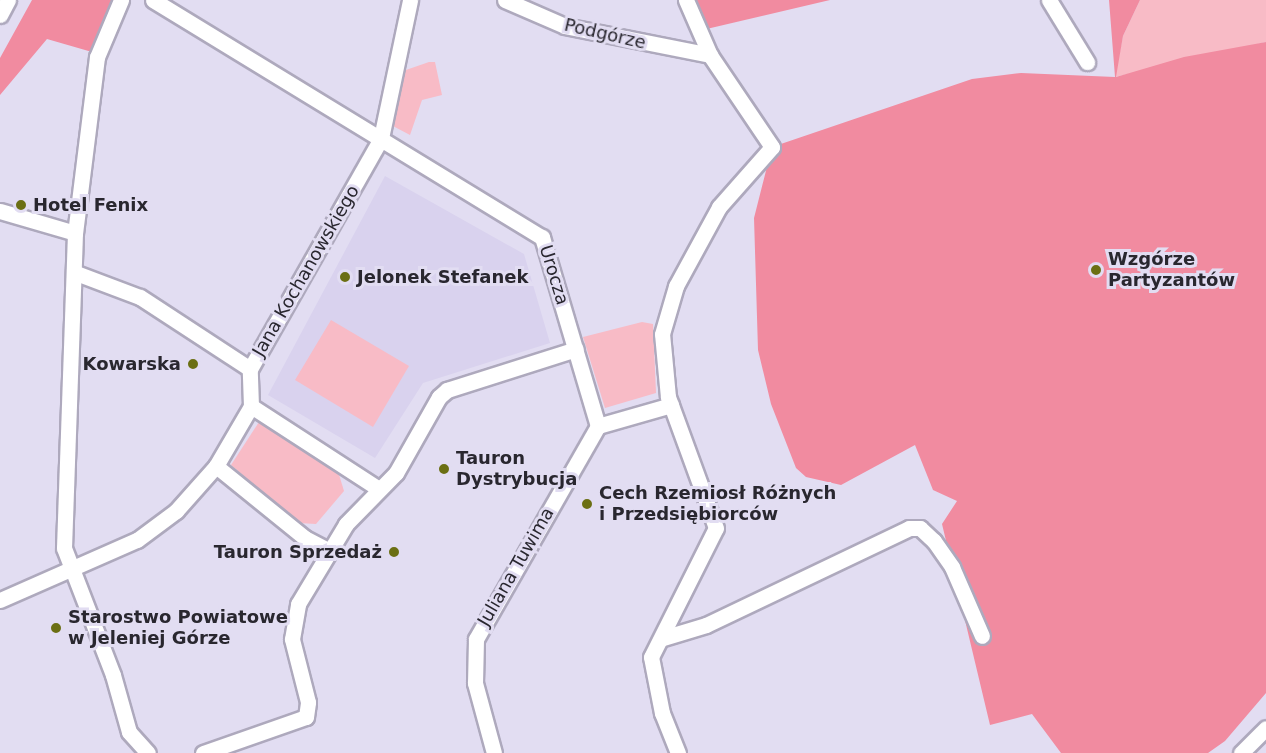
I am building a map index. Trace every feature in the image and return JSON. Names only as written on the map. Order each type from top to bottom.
[{"type":"street","points":[[0,15],[8,0]]},
{"type":"street","points":[[121,0],[97,57],[75,233],[76,273],[64,548],[113,675],[129,732],[148,753]]},
{"type":"street","name":"Urocza","points":[[153,0],[542,237],[598,426]]},
{"type":"street","points":[[381,138],[410,0]]},
{"type":"street","name":"Podgórze","points":[[505,0],[565,26],[710,55]]},
{"type":"street","points":[[678,753],[651,670],[651,657],[663,638],[716,528],[671,405],[662,363],[666,307],[719,207],[772,147],[710,55],[686,0]]},
{"type":"street","points":[[1049,0],[1087,62]]},
{"type":"street","name":"Jana Kochanowskiego","points":[[251,406],[250,369],[381,138]]},
{"type":"street","points":[[0,211],[75,233]]},
{"type":"street","points":[[76,273],[140,297],[250,369]]},
{"type":"street","points":[[203,753],[298,723],[307,715],[293,628],[303,593],[328,550],[379,489],[396,473],[447,390],[576,349]]},
{"type":"street","points":[[598,426],[671,405]]},
{"type":"street","points":[[0,600],[154,529],[216,466],[251,406],[379,489]]},
{"type":"street","name":"Juliana Tuwima","points":[[494,753],[475,683],[476,639],[598,426]]},
{"type":"street","points":[[216,466],[305,538],[328,550]]},
{"type":"street","points":[[663,638],[706,625],[909,528],[920,528],[946,559],[982,636]]},
{"type":"street","points":[[1241,753],[1266,728]]},
{"type":"shaded area","points":[[32,0],[114,0],[92,52],[47,39],[0,95],[0,58]]},
{"type":"shaded area","points":[[686,0],[830,0],[698,31]]},
{"type":"shaded area","points":[[1109,0],[1140,0],[1123,36],[1116,77],[1184,57],[1266,42],[1266,693],[1225,741],[1208,753],[1061,753],[1032,714],[990,725],[942,524],[957,501],[933,490],[915,445],[841,485],[806,477],[796,468],[771,404],[758,350],[754,218],[772,147],[972,79],[1021,73],[1115,77]]},
{"type":"shaded area","points":[[1140,0],[1266,0],[1266,42],[1115,77],[1123,36]]},
{"type":"shaded area","points":[[435,62],[442,95],[422,100],[410,135],[391,125],[403,71]]},
{"type":"shaded area","points":[[385,176],[524,254],[550,343],[423,383],[375,458],[268,395]]},
{"type":"shaded area","points":[[331,320],[409,366],[373,427],[295,380]]},
{"type":"shaded area","points":[[642,322],[653,324],[656,393],[605,408],[583,337]]},
{"type":"shaded area","points":[[259,422],[337,468],[344,491],[316,524],[298,523],[231,465]]},
{"type":"place","name":"Hotel Fenix","points":[[21,205]]},
{"type":"place","name":"Wzgórze Partyzantów","points":[[1096,270]]},
{"type":"place","name":"Jelonek Stefanek","points":[[345,277]]},
{"type":"place","name":"Kowarska","points":[[193,364]]},
{"type":"place","name":"Tauron Dystrybucja","points":[[444,469]]},
{"type":"place","name":"Cech Rzemiosł Różnych i Przedsiębiorców","points":[[587,504]]},
{"type":"place","name":"Tauron Sprzedaż","points":[[394,552]]},
{"type":"place","name":"Starostwo Powiatowe w Jeleniej Górze","points":[[56,628]]}]
